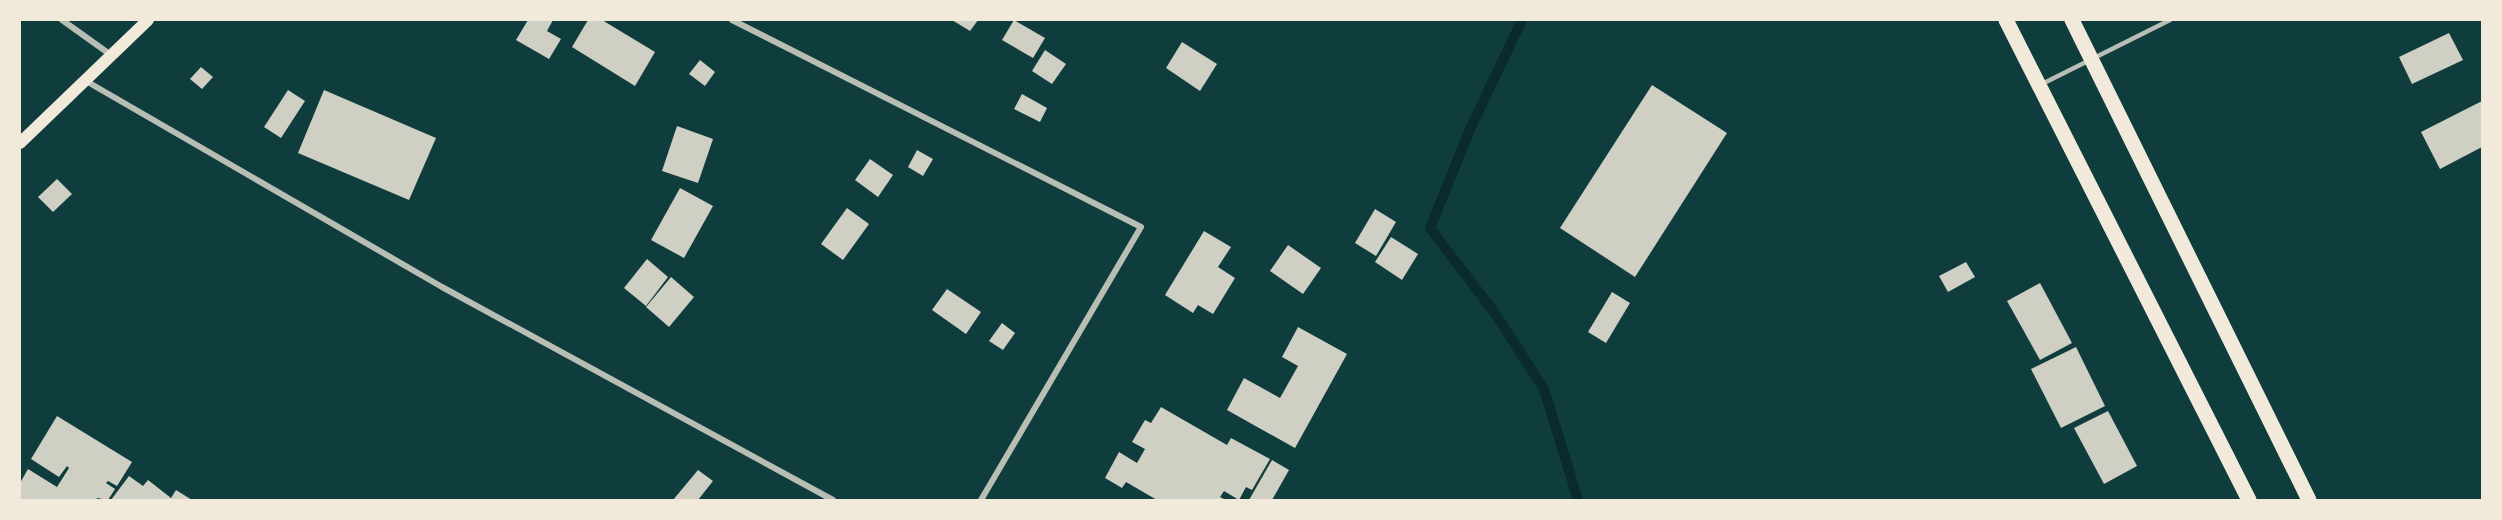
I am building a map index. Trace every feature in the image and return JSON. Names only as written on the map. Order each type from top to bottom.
[{"type":"main road","points":[[20,143],[148,20]]},
{"type":"main road","points":[[2006,20],[2248,501]]},
{"type":"main road","points":[[2072,20],[2309,501]]},
{"type":"street","points":[[62,20],[111,55]]},
{"type":"street","points":[[732,20],[1141,227],[981,501]]},
{"type":"street","points":[[85,80],[442,287],[833,501]]},
{"type":"lane","points":[[2040,86],[2170,20]]},
{"type":"building","points":[[528,20],[553,20],[547,31],[561,39],[549,59],[516,40]]},
{"type":"building","points":[[588,20],[602,20],[655,52],[635,86],[572,47]]},
{"type":"building","points":[[952,20],[978,20],[970,31]]},
{"type":"building","points":[[1014,20],[1045,38],[1033,58],[1002,40]]},
{"type":"building","points":[[2449,33],[2463,60],[2412,84],[2399,57]]},
{"type":"building","points":[[1182,42],[1217,64],[1200,91],[1166,68]]},
{"type":"building","points":[[1045,50],[1066,64],[1052,84],[1032,71]]},
{"type":"building","points":[[700,60],[715,72],[705,86],[689,74]]},
{"type":"building","points":[[201,67],[213,77],[202,89],[190,79]]},
{"type":"building","points":[[1652,85],[1727,133],[1635,277],[1560,228]]},
{"type":"building","points":[[288,90],[305,101],[281,138],[264,127]]},
{"type":"building","points":[[324,90],[436,138],[409,200],[298,153]]},
{"type":"building","points":[[1022,94],[1047,108],[1040,122],[1014,109]]},
{"type":"building","points":[[2482,101],[2482,147],[2440,169],[2421,132]]},
{"type":"building","points":[[677,126],[713,139],[698,183],[662,171]]},
{"type":"building","points":[[917,150],[933,159],[923,176],[908,167]]},
{"type":"building","points":[[870,159],[893,175],[878,197],[855,180]]},
{"type":"building","points":[[57,179],[72,194],[53,212],[38,197]]},
{"type":"building","points":[[680,188],[713,206],[684,258],[651,240]]},
{"type":"building","points":[[847,208],[869,224],[843,260],[821,244]]},
{"type":"building","points":[[1375,209],[1396,222],[1376,256],[1355,243]]},
{"type":"building","points":[[1204,231],[1231,247],[1218,267],[1235,278],[1213,314],[1198,305],[1193,313],[1165,295]]},
{"type":"building","points":[[1391,237],[1418,254],[1402,280],[1375,262]]},
{"type":"building","points":[[1288,245],[1321,268],[1303,294],[1270,271]]},
{"type":"building","points":[[647,259],[668,277],[646,306],[624,288]]},
{"type":"building","points":[[1966,262],[1975,277],[1948,292],[1939,276]]},
{"type":"building","points":[[671,277],[694,297],[669,327],[646,307]]},
{"type":"building","points":[[2040,283],[2072,343],[2040,360],[2007,301]]},
{"type":"building","points":[[947,289],[981,312],[966,334],[932,310]]},
{"type":"building","points":[[1612,292],[1630,303],[1606,343],[1588,332]]},
{"type":"building","points":[[1002,323],[1015,333],[1003,350],[989,341]]},
{"type":"building","points":[[1298,327],[1347,354],[1295,448],[1227,410],[1244,378],[1280,398],[1298,366],[1282,357]]},
{"type":"building","points":[[2076,347],[2105,406],[2061,428],[2031,369]]},
{"type":"building","points":[[1161,407],[1227,445],[1231,438],[1270,459],[1252,490],[1246,487],[1239,500],[1224,491],[1220,497],[1226,500],[1157,500],[1126,482],[1122,488],[1105,478],[1119,452],[1137,463],[1145,449],[1132,442],[1145,420],[1151,423]]},
{"type":"building","points":[[2108,411],[2137,466],[2104,484],[2074,428]]},
{"type":"building","points":[[57,416],[132,462],[117,486],[108,481],[106,483],[115,489],[108,500],[97,498],[96,500],[20,500],[20,483],[28,469],[57,487],[69,468],[67,466],[59,477],[31,459]]},
{"type":"building","points":[[1272,460],[1289,470],[1272,500],[1249,500]]},
{"type":"building","points":[[698,470],[713,481],[698,500],[673,500]]},
{"type":"building","points":[[129,476],[143,486],[148,480],[171,498],[176,490],[192,500],[111,500]]},
{"type":"waterway","points":[[1522,20],[1471,127],[1430,228],[1494,312],[1544,389],[1578,500]]}]
